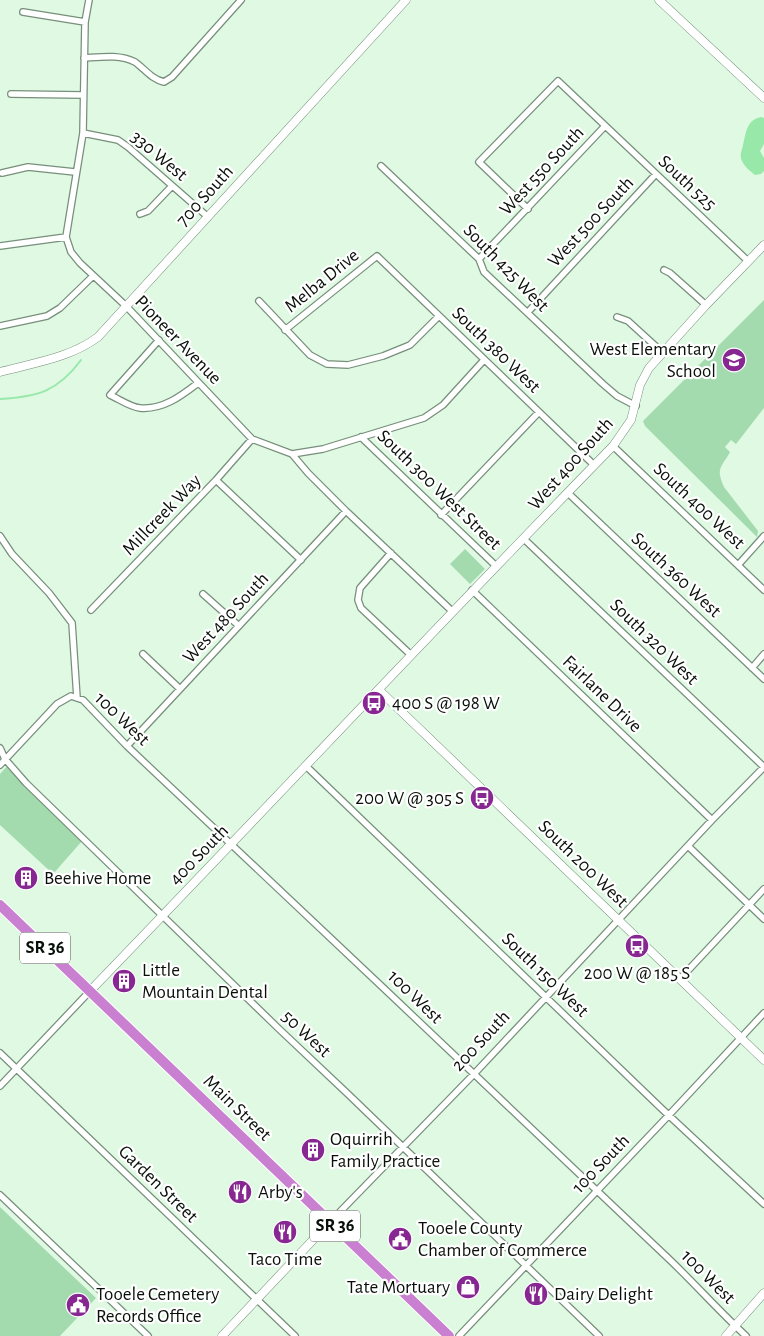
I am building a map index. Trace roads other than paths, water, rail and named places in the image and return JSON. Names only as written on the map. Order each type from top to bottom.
[{"type":"highway","name":"Main Street","points":[[0,905],[449,1336]]},
{"type":"street","points":[[0,246],[66,237],[75,172],[83,133],[85,22],[89,0]]},
{"type":"street","points":[[84,58],[124,58],[135,63],[156,80],[164,82],[172,78],[241,0]]},
{"type":"street","name":"700 South","points":[[0,372],[65,355],[84,347],[98,337],[406,0]]},
{"type":"street","points":[[659,0],[764,98]]},
{"type":"street","points":[[23,12],[85,22]]},
{"type":"street","name":"South 525","points":[[528,209],[479,162],[558,80],[748,261]]},
{"type":"street","points":[[11,94],[83,96]]},
{"type":"street","name":"West 550 South","points":[[479,259],[606,126]]},
{"type":"street","name":"330 West","points":[[83,133],[118,140],[128,146],[208,217]]},
{"type":"street","name":"South 425 West","points":[[381,166],[479,259],[484,272],[603,384],[617,396],[636,406]]},
{"type":"street","points":[[2,173],[28,167],[75,172]]},
{"type":"street","name":"West 500 South","points":[[528,312],[656,174]]},
{"type":"street","points":[[140,214],[148,211],[172,186]]},
{"type":"street","name":"Pioneer Avenue","points":[[66,237],[71,252],[92,276],[126,306],[252,439],[292,454],[308,473],[453,612]]},
{"type":"street","name":"West 400 South","points":[[379,690],[472,590],[613,446],[631,420],[640,385],[649,368],[764,245]]},
{"type":"street","name":"South 380 West","points":[[377,256],[594,465]]},
{"type":"street","name":"Melba Drive","points":[[285,330],[377,256]]},
{"type":"street","points":[[664,270],[670,273],[706,305]]},
{"type":"street","points":[[0,326],[47,316],[60,308],[92,276]]},
{"type":"street","points":[[259,301],[310,355],[327,364],[348,364],[383,356],[410,345],[439,316]]},
{"type":"street","points":[[617,317],[628,321],[662,352]]},
{"type":"street","points":[[159,340],[110,395],[139,408],[158,407],[178,399],[198,383]]},
{"type":"street","points":[[292,454],[323,449],[424,418],[443,405],[484,360]]},
{"type":"street","points":[[442,515],[539,412]]},
{"type":"street","name":"South 300 West Street","points":[[361,437],[496,566]]},
{"type":"street","name":"Millcreek Way","points":[[91,610],[216,480],[252,439]]},
{"type":"street","name":"South 400 West","points":[[613,446],[739,564],[764,590]]},
{"type":"street","points":[[216,480],[301,560]]},
{"type":"street","name":"South 360 West","points":[[568,493],[764,678]]},
{"type":"street","name":"West 480 South","points":[[128,746],[346,510]]},
{"type":"street","points":[[0,536],[12,554],[49,593],[72,623],[77,698]]},
{"type":"street","points":[[739,564],[764,536]]},
{"type":"street","name":"South 320 West","points":[[524,539],[764,767]]},
{"type":"street","points":[[392,553],[360,588],[358,600],[361,608],[411,655]]},
{"type":"street","name":"Fairlane Drive","points":[[472,590],[712,820]]},
{"type":"street","points":[[203,594],[239,626]]},
{"type":"street","points":[[143,654],[180,689]]},
{"type":"street","points":[[752,668],[764,654]]},
{"type":"street","name":"400 South","points":[[0,1086],[379,690]]},
{"type":"street","name":"South 200 West","points":[[379,690],[764,1060]]},
{"type":"street","name":"100 West","points":[[5,759],[56,704],[71,696],[83,700],[128,746],[671,1262],[746,1336]]},
{"type":"street","name":"50 West","points":[[0,748],[5,759],[26,783],[599,1336]]},
{"type":"street","points":[[0,764],[5,759]]},
{"type":"street","name":"South 150 West","points":[[307,767],[764,1204]]},
{"type":"street","name":"200 South","points":[[222,1336],[474,1074],[545,996],[764,767]]},
{"type":"street","points":[[688,846],[764,919]]},
{"type":"street","points":[[680,980],[764,889]]},
{"type":"street","name":"100 South","points":[[459,1336],[764,1013]]},
{"type":"street","name":"Garden Street","points":[[0,1052],[295,1336]]},
{"type":"street","points":[[0,1195],[148,1336]]},
{"type":"street","points":[[726,1336],[764,1294]]},
{"type":"waterway","points":[[0,399],[36,394],[46,390],[64,379],[81,360]]},
{"type":"place","name":"West Elementary School","points":[[734,360]]},
{"type":"place","name":"400 S @ 198 W","points":[[374,703]]},
{"type":"place","name":"200 W @ 305 S","points":[[482,798]]},
{"type":"place","name":"Beehive Home","points":[[26,878]]},
{"type":"place","name":"200 W @ 185 S","points":[[637,946]]},
{"type":"place","name":"Little Mountain Dental","points":[[124,981]]},
{"type":"place","name":"Oquirrih Family Practice","points":[[313,1150]]},
{"type":"place","name":"Arby's","points":[[240,1192]]},
{"type":"place","name":"Taco Time","points":[[285,1232]]},
{"type":"place","name":"Tooele County Chamber of Commerce","points":[[400,1239]]},
{"type":"place","name":"Tate Mortuary","points":[[468,1287]]},
{"type":"place","name":"Dairy Delight","points":[[536,1294]]},
{"type":"place","name":"Tooele Cemetery Records Office","points":[[78,1305]]}]
